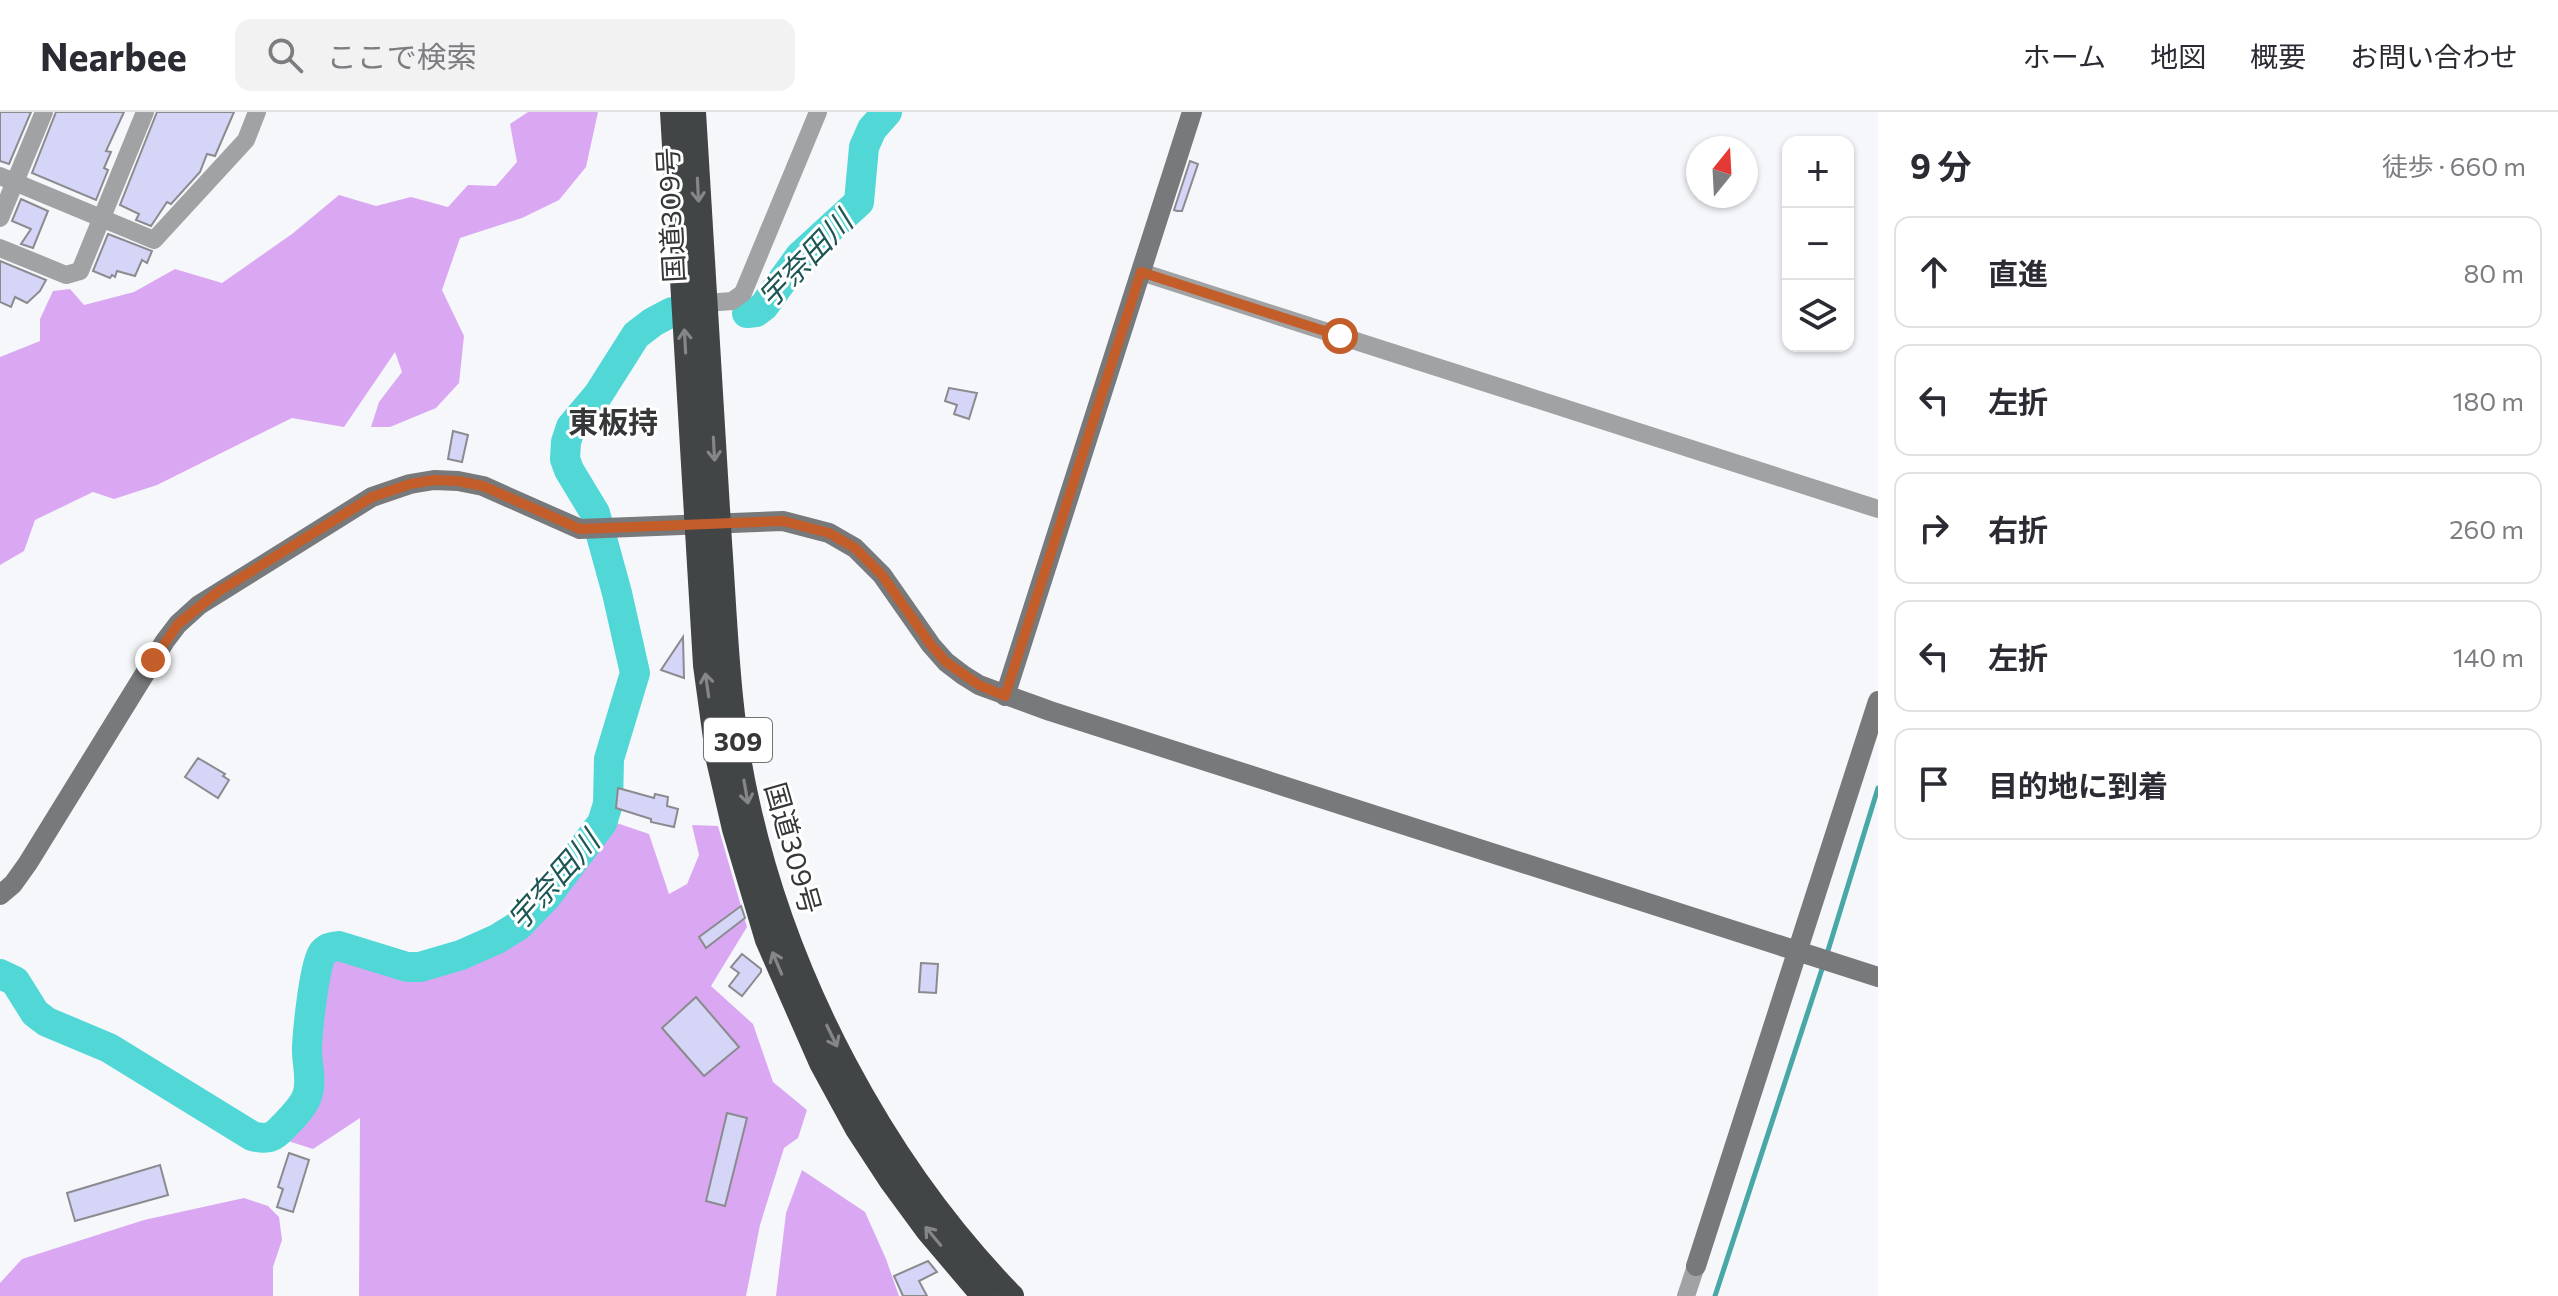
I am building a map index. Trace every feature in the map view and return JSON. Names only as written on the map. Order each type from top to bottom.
[{"type":"highway","name":"国道309号","points":[[672,112],[694,304],[707,523],[705,665],[718,760],[742,860],[767,940],[815,1049],[857,1129],[927,1230],[983,1296]]},
{"type":"highway","name":"国道309号","points":[[694,112],[694,304]]},
{"type":"highway","name":"国道309号","points":[[707,523],[745,789],[768,877],[788,935],[845,1062],[896,1152],[930,1200],[1012,1296]]},
{"type":"street","points":[[0,218],[7,179],[44,112]]},
{"type":"street","points":[[0,248],[66,275],[80,271],[145,112]]},
{"type":"street","points":[[7,179],[154,240],[246,140],[257,112]]},
{"type":"street","points":[[694,304],[732,301],[743,293],[818,112]]},
{"type":"street","points":[[1005,696],[1192,112]]},
{"type":"street","points":[[1141,272],[1878,509]]},
{"type":"street","points":[[0,895],[13,884],[28,863],[178,624],[219,591],[372,497],[410,484],[434,480],[458,481],[483,486],[580,529],[783,521],[813,528],[855,548],[882,575],[946,662],[979,685],[1005,696],[1878,977]]},
{"type":"street","points":[[1686,1296],[1878,701]]},
{"type":"shaded area","points":[[528,112],[598,112],[586,167],[559,200],[522,218],[460,238],[442,290],[464,336],[459,383],[436,408],[390,427],[371,427],[379,402],[402,372],[395,352],[344,427],[292,418],[157,485],[114,499],[93,492],[35,520],[24,551],[0,565],[0,357],[40,341],[40,319],[53,291],[70,289],[84,305],[134,292],[175,269],[222,283],[292,234],[339,195],[376,206],[411,197],[448,207],[468,185],[496,186],[517,162],[510,124]]},
{"type":"shaded area","points":[[596,816],[649,834],[669,894],[687,884],[699,855],[692,825],[718,826],[747,927],[711,986],[753,1024],[773,1082],[807,1110],[798,1138],[784,1148],[760,1225],[746,1296],[359,1296],[360,1118],[313,1149],[282,1139],[285,1126],[304,1113],[315,1090],[320,1054],[319,959],[340,943],[411,961],[487,941],[523,922],[574,857]]},
{"type":"shaded area","points":[[802,1170],[865,1212],[899,1296],[776,1296],[786,1213]]},
{"type":"shaded area","points":[[244,1198],[268,1206],[279,1217],[282,1240],[273,1267],[273,1296],[0,1296],[0,1283],[22,1259],[144,1220]]},
{"type":"building","points":[[0,112],[31,112],[9,164],[0,161]]},
{"type":"building","points":[[56,112],[124,112],[106,151],[111,152],[104,168],[108,170],[96,200],[32,173]]},
{"type":"building","points":[[157,112],[234,112],[215,156],[207,154],[200,172],[171,204],[167,202],[151,226],[136,220],[139,214],[120,205]]},
{"type":"building","points":[[1190,161],[1198,164],[1182,211],[1177,211],[1174,210]]},
{"type":"building","points":[[21,199],[48,211],[33,248],[21,244],[31,229],[12,221]]},
{"type":"building","points":[[108,234],[152,251],[147,263],[142,260],[135,276],[117,271],[115,277],[112,275],[110,278],[93,271]]},
{"type":"building","points":[[0,261],[46,280],[40,291],[27,303],[15,297],[11,307],[0,302]]},
{"type":"building","points":[[949,388],[977,393],[969,419],[954,414],[957,405],[945,401]]},
{"type":"building","points":[[453,431],[468,435],[462,462],[448,459]]},
{"type":"building","points":[[683,637],[684,678],[661,670]]},
{"type":"building","points":[[198,758],[225,774],[223,776],[229,780],[218,798],[185,777]]},
{"type":"building","points":[[618,788],[654,798],[655,794],[668,797],[667,806],[678,809],[674,827],[651,822],[651,819],[616,808]]},
{"type":"building","points":[[741,906],[745,918],[706,948],[699,937]]},
{"type":"building","points":[[742,954],[761,972],[742,996],[729,986],[739,973],[731,967]]},
{"type":"building","points":[[921,963],[938,964],[936,993],[919,992]]},
{"type":"building","points":[[696,997],[739,1047],[704,1076],[662,1028]]},
{"type":"building","points":[[727,1113],[747,1118],[725,1206],[706,1201]]},
{"type":"building","points":[[289,1153],[309,1160],[293,1212],[277,1207],[283,1189],[278,1187]]},
{"type":"building","points":[[160,1165],[168,1195],[75,1221],[67,1193]]},
{"type":"building","points":[[928,1261],[937,1272],[919,1281],[927,1296],[903,1296],[894,1276]]},
{"type":"waterway","name":"宇奈田川","points":[[747,313],[756,312],[764,306],[800,256],[859,202],[864,147],[872,129],[887,112]]},
{"type":"waterway","name":"宇奈田川","points":[[0,974],[15,981],[35,1013],[47,1022],[109,1048],[252,1136],[266,1138],[280,1130],[307,1096],[310,1013],[316,972],[325,950],[339,946],[407,967],[420,967],[461,955],[518,926],[547,896],[602,823],[608,804],[609,759],[635,673],[595,513],[569,470],[565,459],[566,442],[571,427],[598,395],[636,335],[672,312]]},
{"type":"waterway","points":[[1826,957],[1878,788]]},
{"type":"waterway","points":[[1715,1296],[1823,966]]},
{"type":"district","name":"東板持","points":[[613,420]]},
{"type":"route","points":[[153,660],[178,624],[199,605],[372,497],[410,484],[434,480],[458,481],[483,486],[580,529],[783,521],[829,533],[870,561],[946,662],[979,685],[1005,696],[1141,272],[1340,336]]}]
